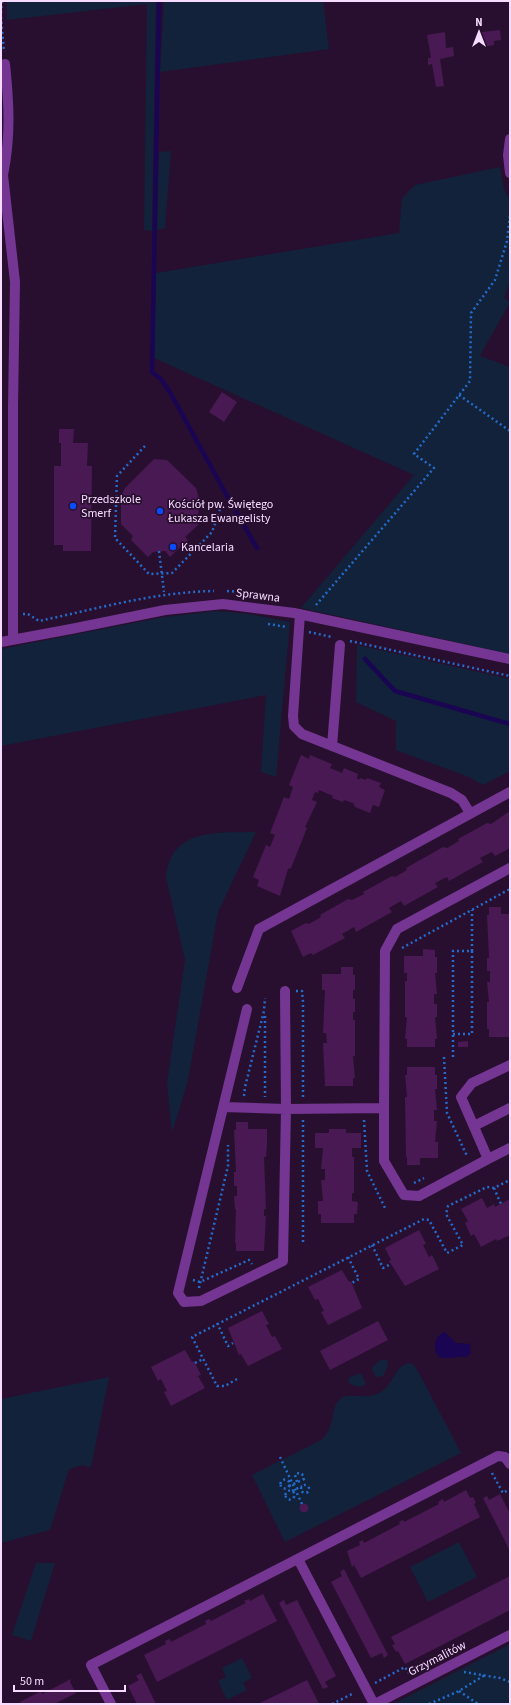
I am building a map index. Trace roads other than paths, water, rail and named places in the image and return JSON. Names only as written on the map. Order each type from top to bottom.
[{"type":"street","points":[[5,64],[10,109],[6,159],[3,175],[16,282],[13,407],[13,639]]},
{"type":"street","points":[[510,139],[508,155],[510,173]]},
{"type":"street","name":"Sprawna","points":[[1,642],[166,610],[223,604],[304,615],[510,659]]},
{"type":"street","points":[[304,615],[299,629],[293,716],[294,726],[302,734],[451,793],[462,800],[470,813]]},
{"type":"street","points":[[332,746],[341,641]]},
{"type":"street","points":[[237,988],[259,929],[510,792]]},
{"type":"street","points":[[510,868],[397,929],[385,951],[384,1161],[404,1195],[419,1196],[510,1148]]},
{"type":"street","points":[[247,1008],[178,1293],[184,1302],[201,1301],[283,1260],[286,1109],[285,991]]},
{"type":"street","points":[[488,1159],[461,1097],[472,1083],[510,1065]]},
{"type":"street","points":[[224,1106],[286,1109],[384,1108]]},
{"type":"street","points":[[474,1126],[510,1108]]},
{"type":"street","points":[[111,1704],[91,1665],[498,1456],[502,1456],[510,1464]]},
{"type":"street","points":[[298,1559],[374,1704]]},
{"type":"street","name":"Grzymalitów","points":[[374,1704],[444,1670],[510,1635]]},
{"type":"waterway","points":[[159,1],[152,372],[161,379],[171,394],[231,503]]},
{"type":"waterway","points":[[236,512],[257,548]]},
{"type":"waterway","points":[[365,659],[395,691],[510,724]]},
{"type":"place","name":"Przedszkole Smerf","points":[[73,506]]},
{"type":"place","name":"Kościół pw. Świętego Łukasza Ewangelisty","points":[[160,511]]},
{"type":"place","name":"Kancelaria","points":[[173,547]]}]
